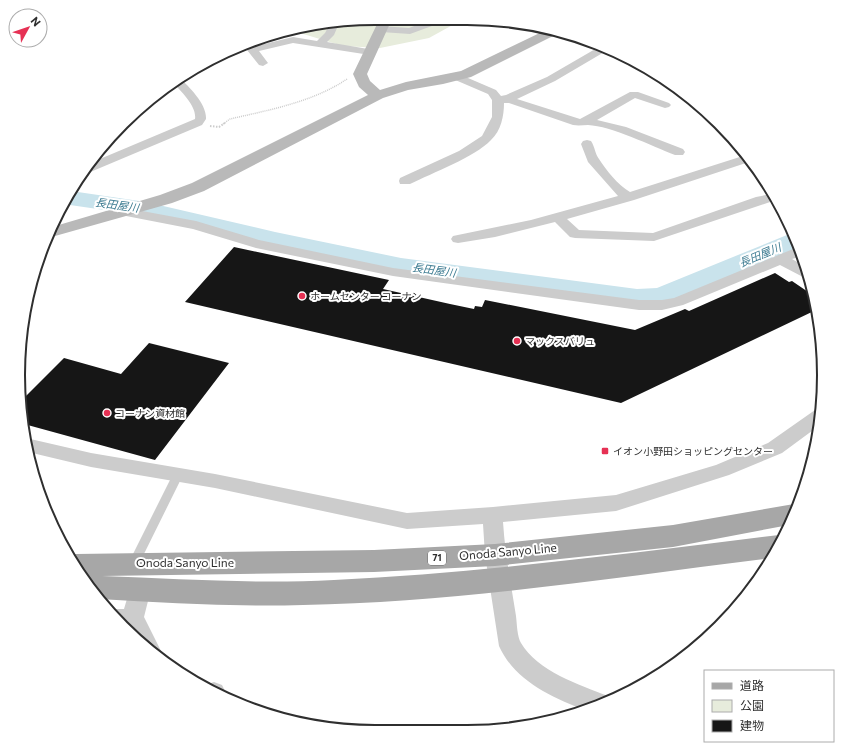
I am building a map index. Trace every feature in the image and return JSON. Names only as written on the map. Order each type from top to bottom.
[{"type":"main road","name":"Onoda Sanyo Line","points":[[96,587],[215,592],[333,592],[497,567],[787,515]]},
{"type":"main road","name":"Onoda Sanyo Line","points":[[81,565],[374,561],[497,567],[772,547]]},
{"type":"street","points":[[378,95],[366,87],[361,80],[360,74],[383,25]]},
{"type":"street","points":[[387,25],[410,31],[426,25]]},
{"type":"street","points":[[319,44],[329,35],[333,28]]},
{"type":"street","points":[[56,231],[126,212],[198,188],[378,95],[406,86],[457,77],[547,35]]},
{"type":"street","points":[[263,63],[252,50],[293,40],[370,52]]},
{"type":"street","points":[[498,100],[509,98],[550,80],[600,51]]},
{"type":"street","points":[[404,181],[463,154],[488,138],[498,117],[498,100],[492,92],[457,77]]},
{"type":"street","points":[[94,166],[196,124],[200,121],[201,117],[199,110],[180,84]]},
{"type":"street","points":[[498,100],[510,100],[573,122],[581,123],[634,94],[664,105]]},
{"type":"street","points":[[586,121],[608,125],[679,152]]},
{"type":"street","points":[[587,144],[592,159],[619,191],[629,197]]},
{"type":"street","points":[[458,239],[491,234],[557,217],[629,197],[674,181],[743,160]]},
{"type":"street","points":[[557,217],[575,234],[654,237],[761,200],[769,199]]},
{"type":"street","points":[[126,212],[196,225],[256,244],[393,272],[639,305],[662,305],[678,302],[795,253]]},
{"type":"street","points":[[781,259],[800,270]]},
{"type":"street","points":[[33,445],[91,460],[215,481],[407,521],[494,515],[616,503],[722,470],[775,448],[814,421]]},
{"type":"street","points":[[494,515],[497,567],[510,646],[522,661],[539,676],[572,694],[592,701]]},
{"type":"street","points":[[124,618],[140,589]]},
{"type":"lane","points":[[134,563],[178,475]]},
{"type":"path","points":[[196,124],[219,127],[230,119],[281,107],[337,86],[361,70]]},
{"type":"green space","points":[[453,25],[429,38],[380,48],[343,46],[301,33],[329,28],[352,26]]},
{"type":"building","points":[[234,247],[389,280],[383,289],[474,309],[475,306],[482,307],[485,300],[635,330],[685,309],[689,311],[775,273],[789,282],[792,281],[806,291],[811,312],[621,403],[185,302]]},
{"type":"building","name":"コーナン資材館","points":[[149,343],[229,363],[155,460],[29,425],[26,396],[64,358],[121,374]]},
{"type":"waterway","name":"長田屋川","points":[[73,199],[146,209],[275,240],[401,266],[637,298],[662,296],[790,242]]},
{"type":"place","name":"ホームセンター コーナン","points":[[302,296]]},
{"type":"place","name":"マックスバリュ","points":[[517,341]]},
{"type":"place","name":"コーナン資材館","points":[[107,413]]},
{"type":"place","name":"イオン小野田ショッピングセンター","points":[[605,451]]}]
